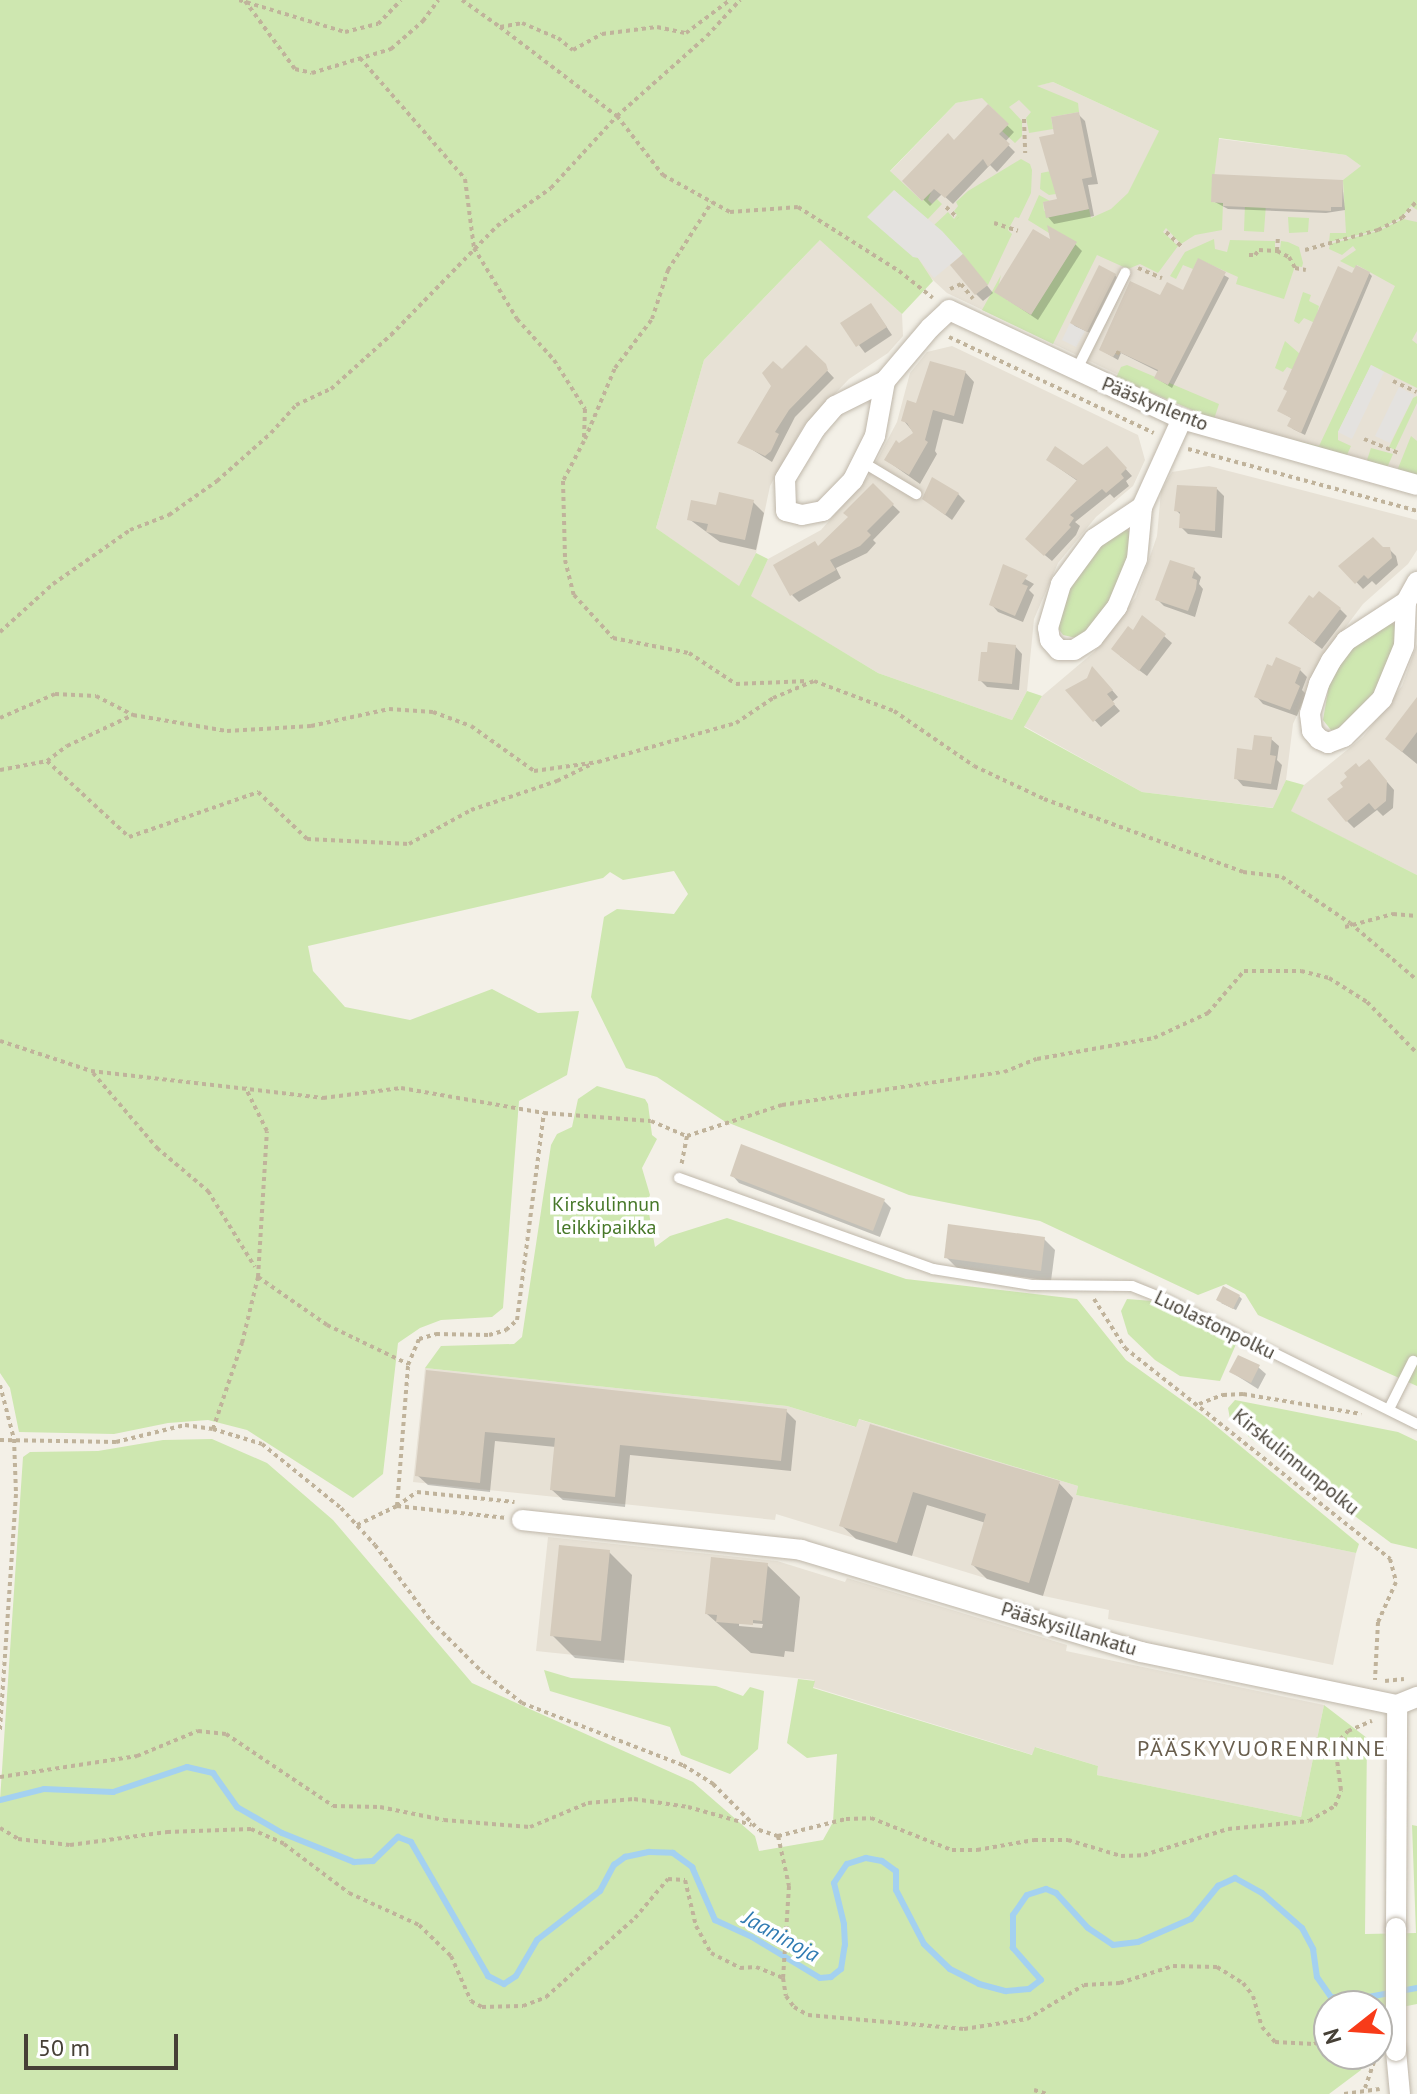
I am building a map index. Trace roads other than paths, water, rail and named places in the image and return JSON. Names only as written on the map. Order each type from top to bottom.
[{"type":"street","name":"Pääskynlento","points":[[885,381],[949,310],[1182,419],[1417,485]]},
{"type":"street","points":[[885,381],[875,436],[864,463],[823,511],[802,515],[786,511],[785,479],[815,429],[835,406],[885,381]]},
{"type":"street","points":[[1142,507],[1094,539],[1071,566],[1061,584],[1048,628],[1050,640],[1059,650],[1074,650],[1093,638],[1122,598],[1137,559],[1142,507],[1182,419]]},
{"type":"street","points":[[1406,602],[1346,641],[1331,661],[1319,684],[1310,714],[1312,731],[1319,739],[1328,743],[1344,737],[1382,699],[1404,646],[1406,602],[1417,582]]},
{"type":"street","name":"Pääskysillankatu","points":[[522,1520],[801,1550],[1141,1652],[1397,1705]]},
{"type":"street","points":[[1391,1990],[1396,1928],[1397,1705],[1416,1688]]},
{"type":"street","points":[[1388,2070],[1391,2091]]},
{"type":"lane","points":[[1076,371],[1125,273]]},
{"type":"lane","points":[[864,463],[916,494]]},
{"type":"lane","name":"Luolastonpolku","points":[[679,1178],[933,1269],[1032,1285],[1132,1286],[1167,1300],[1417,1424]]},
{"type":"lane","points":[[1389,1409],[1413,1361]]},
{"type":"waterway","name":"Jaaninoja","points":[[0,1800],[44,1789],[113,1792],[187,1767],[213,1773],[237,1807],[282,1833],[354,1862],[373,1861],[398,1837],[411,1842],[488,1976],[504,1984],[516,1976],[537,1940],[600,1891],[614,1865],[625,1857],[649,1852],[673,1853],[692,1867],[715,1920],[752,1937],[820,1978],[831,1977],[841,1969],[845,1945],[844,1924],[834,1883],[847,1864],[866,1858],[882,1861],[896,1871],[896,1890],[924,1944],[950,1969],[979,1984],[1006,1991],[1029,1989],[1041,1980],[1013,1948],[1013,1915],[1027,1895],[1046,1889],[1056,1893],[1088,1928],[1113,1945],[1138,1942],[1191,1919],[1218,1886],[1235,1878],[1262,1893],[1302,1928],[1313,1949],[1317,1977],[1331,1997],[1352,2000],[1417,1988]]},
{"type":"district","name":"PÄÄSKYVUORENRINNE","points":[[1262,1749]]},
{"type":"park label","name":"Kirskulinnun leikkipaikka","points":[[606,1216]]}]
